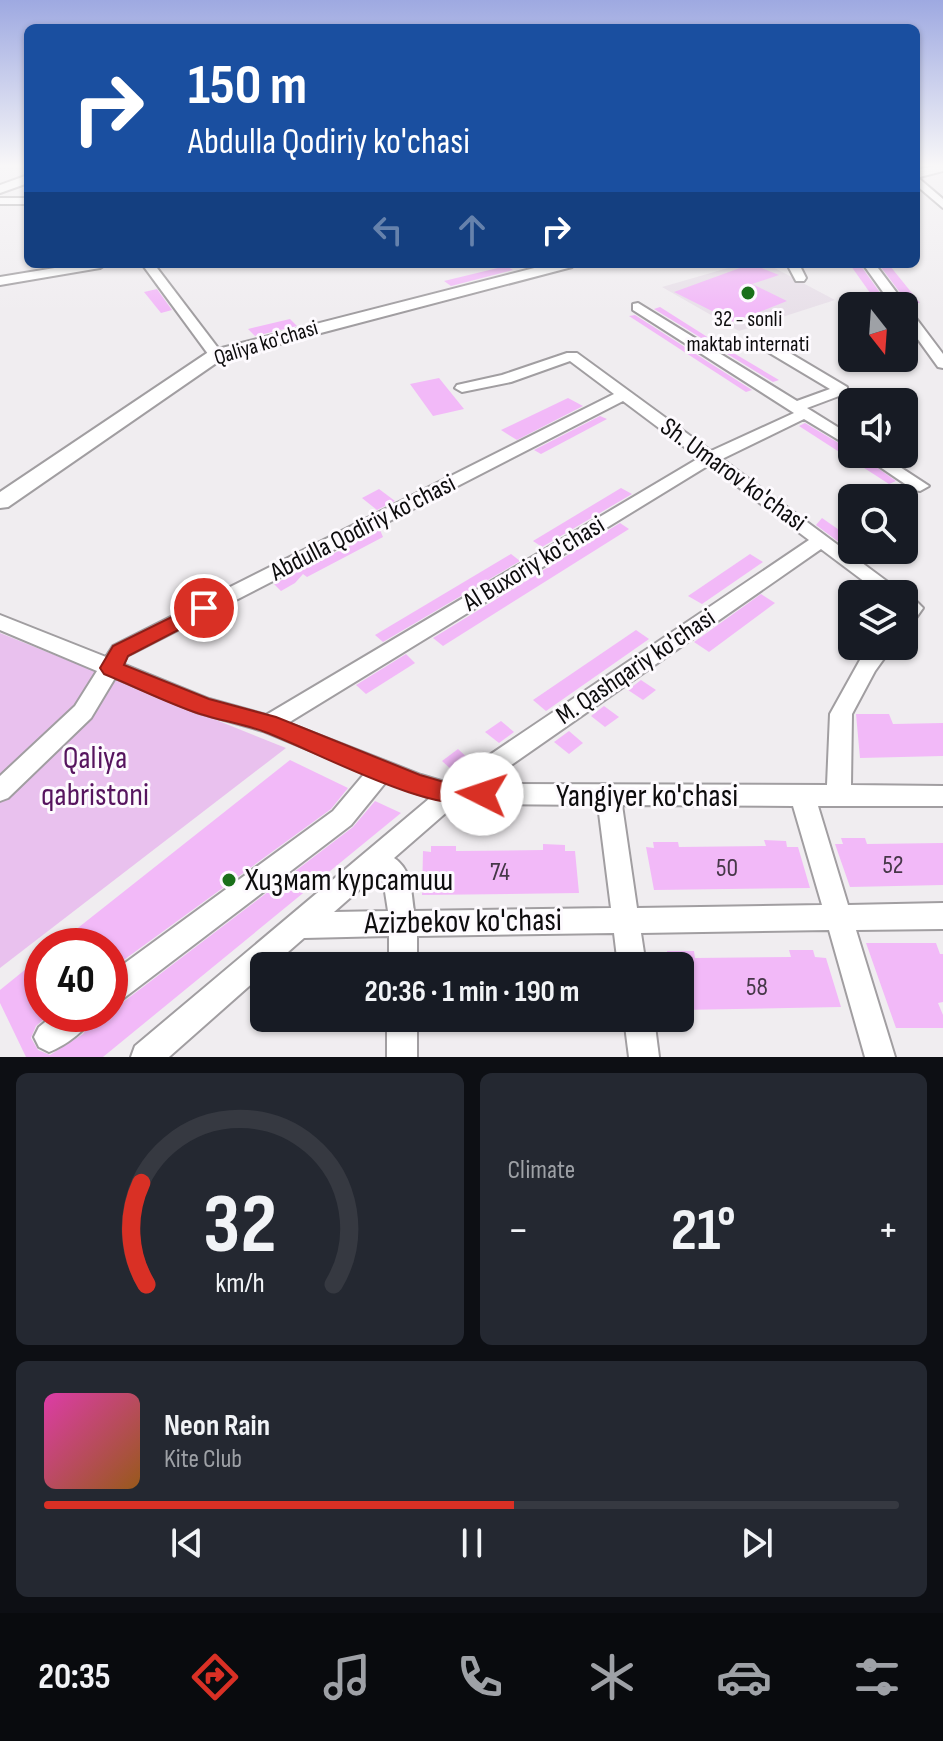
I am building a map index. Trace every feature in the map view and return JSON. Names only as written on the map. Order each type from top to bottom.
[{"type":"main road","name":"Qaliya ko'chasi","points":[[0,502],[216,355],[552,268]]},
{"type":"street","points":[[0,281],[76,268]]},
{"type":"street","points":[[151,268],[216,355]]},
{"type":"street","points":[[795,268],[800,278]]},
{"type":"street","points":[[872,268],[890,292]]},
{"type":"street","points":[[638,307],[838,434]]},
{"type":"street","points":[[918,330],[943,364]]},
{"type":"street","name":"Al Buxoriy ko'chasi","points":[[268,724],[710,458],[842,390],[773,349]]},
{"type":"street","name":"Sh. Umarov ko'chasi","points":[[462,388],[506,379],[572,356],[875,580]]},
{"type":"street","name":"Abdulla Qodiriy ko'chasi","points":[[0,791],[83,712],[120,651],[623,395]]},
{"type":"street","points":[[891,468],[920,486]]},
{"type":"street","name":"M. Qashqariy ko'chasi","points":[[451,794],[822,540]]},
{"type":"street","name":"Yangiyer ko'chasi","points":[[0,622],[204,706],[268,724],[381,770],[451,794],[943,796]]},
{"type":"street","points":[[839,797],[841,714],[872,660]]},
{"type":"street","points":[[128,978],[342,818],[381,770]]},
{"type":"street","name":"Azizbekov ko'chasi","points":[[146,1057],[451,794]]},
{"type":"street","points":[[609,796],[630,952]]},
{"type":"street","points":[[803,797],[880,1057]]},
{"type":"street","points":[[374,859],[395,873],[403,923],[403,952]]},
{"type":"street","name":"Azizbekov ko'chasi","points":[[299,925],[943,916]]},
{"type":"street","points":[[49,1037],[56,1032]]},
{"type":"street","points":[[402,1032],[402,1057]]},
{"type":"street","points":[[641,1032],[644,1057]]},
{"type":"shaded area","name":"32 - sonli maktab internati","points":[[728,268],[775,268],[835,300],[739,331],[662,287]]},
{"type":"green space","name":"Qaliya qabristoni","points":[[0,633],[286,748],[52,928],[24,928],[24,950],[0,968]]},
{"type":"building","points":[[498,268],[513,270],[451,286],[444,281]]},
{"type":"building","points":[[740,268],[761,268],[779,275],[752,284],[787,301],[734,322],[674,292]]},
{"type":"building","points":[[852,268],[862,268],[879,292],[869,292]]},
{"type":"building","points":[[882,268],[892,268],[911,292],[900,292]]},
{"type":"building","points":[[157,289],[172,310],[161,313],[144,292]]},
{"type":"building","points":[[660,307],[779,380],[773,382],[654,309]]},
{"type":"building","points":[[635,315],[752,390],[746,392],[629,316]]},
{"type":"building","points":[[290,319],[297,326],[255,336],[248,329]]},
{"type":"building","points":[[439,378],[464,409],[433,416],[410,384]]},
{"type":"building","points":[[568,398],[583,406],[517,440],[501,430]]},
{"type":"building","points":[[600,416],[607,419],[541,454],[534,450]]},
{"type":"building","points":[[805,423],[838,443],[838,451],[799,426]]},
{"type":"building","points":[[864,468],[878,468],[896,481],[889,484]]},
{"type":"building","points":[[621,488],[632,494],[542,547],[533,541]]},
{"type":"building","points":[[379,489],[395,501],[377,510],[362,498]]},
{"type":"building","points":[[822,518],[838,529],[838,542],[816,525]]},
{"type":"building","points":[[620,523],[629,529],[443,646],[433,638]]},
{"type":"building","points":[[380,530],[383,537],[307,577],[303,574],[281,591],[274,584]]},
{"type":"building","points":[[511,554],[520,561],[383,642],[375,635]]},
{"type":"building","points":[[750,554],[763,562],[702,604],[688,596]]},
{"type":"building","points":[[761,594],[775,603],[709,652],[694,642]]},
{"type":"building","points":[[636,630],[649,639],[546,711],[533,700]]},
{"type":"building","points":[[406,654],[415,663],[366,694],[356,685]]},
{"type":"building","points":[[641,680],[656,690],[643,700],[628,690]]},
{"type":"building","points":[[604,706],[619,717],[605,727],[591,716]]},
{"type":"building","points":[[856,714],[889,714],[893,724],[943,723],[943,756],[860,758]]},
{"type":"building","points":[[501,721],[514,732],[499,743],[485,732]]},
{"type":"building","points":[[569,731],[583,743],[569,754],[554,742]]},
{"type":"building","points":[[458,749],[471,761],[455,773],[442,761]]},
{"type":"building","points":[[290,760],[348,788],[331,809],[128,957],[128,928],[78,928]]},
{"type":"building","points":[[375,801],[401,813],[103,1057],[26,1057],[0,1003],[0,990],[24,971],[24,1032],[34,1032],[31,1038],[38,1050],[50,1055],[84,1032],[128,1032],[128,998],[353,827]]},
{"type":"building","points":[[841,838],[865,838],[867,844],[943,843],[943,885],[850,887],[835,844],[843,844]]},
{"type":"building","points":[[764,840],[786,841],[787,847],[798,847],[810,888],[654,890],[646,847],[654,848],[653,842],[678,842],[679,847],[766,846]]},
{"type":"building","points":[[543,844],[565,845],[565,851],[575,851],[579,893],[422,895],[423,851],[431,852],[431,846],[456,846],[456,851],[543,850]]},
{"type":"building","points":[[866,943],[936,943],[940,954],[943,954],[943,1002],[938,1003],[943,1015],[943,1028],[896,1028]]},
{"type":"building","points":[[789,950],[813,950],[815,957],[826,958],[841,1007],[694,1010],[694,952],[667,951],[694,951],[695,958],[791,957]]},
{"type":"place","name":"32 - sonli maktab internati","points":[[748,293]]},
{"type":"place","name":"Хизмат курсатиш","points":[[229,880]]},
{"type":"route","points":[[204,608],[120,651],[111,668],[204,706],[268,724],[417,784],[451,794],[482,794]]}]
